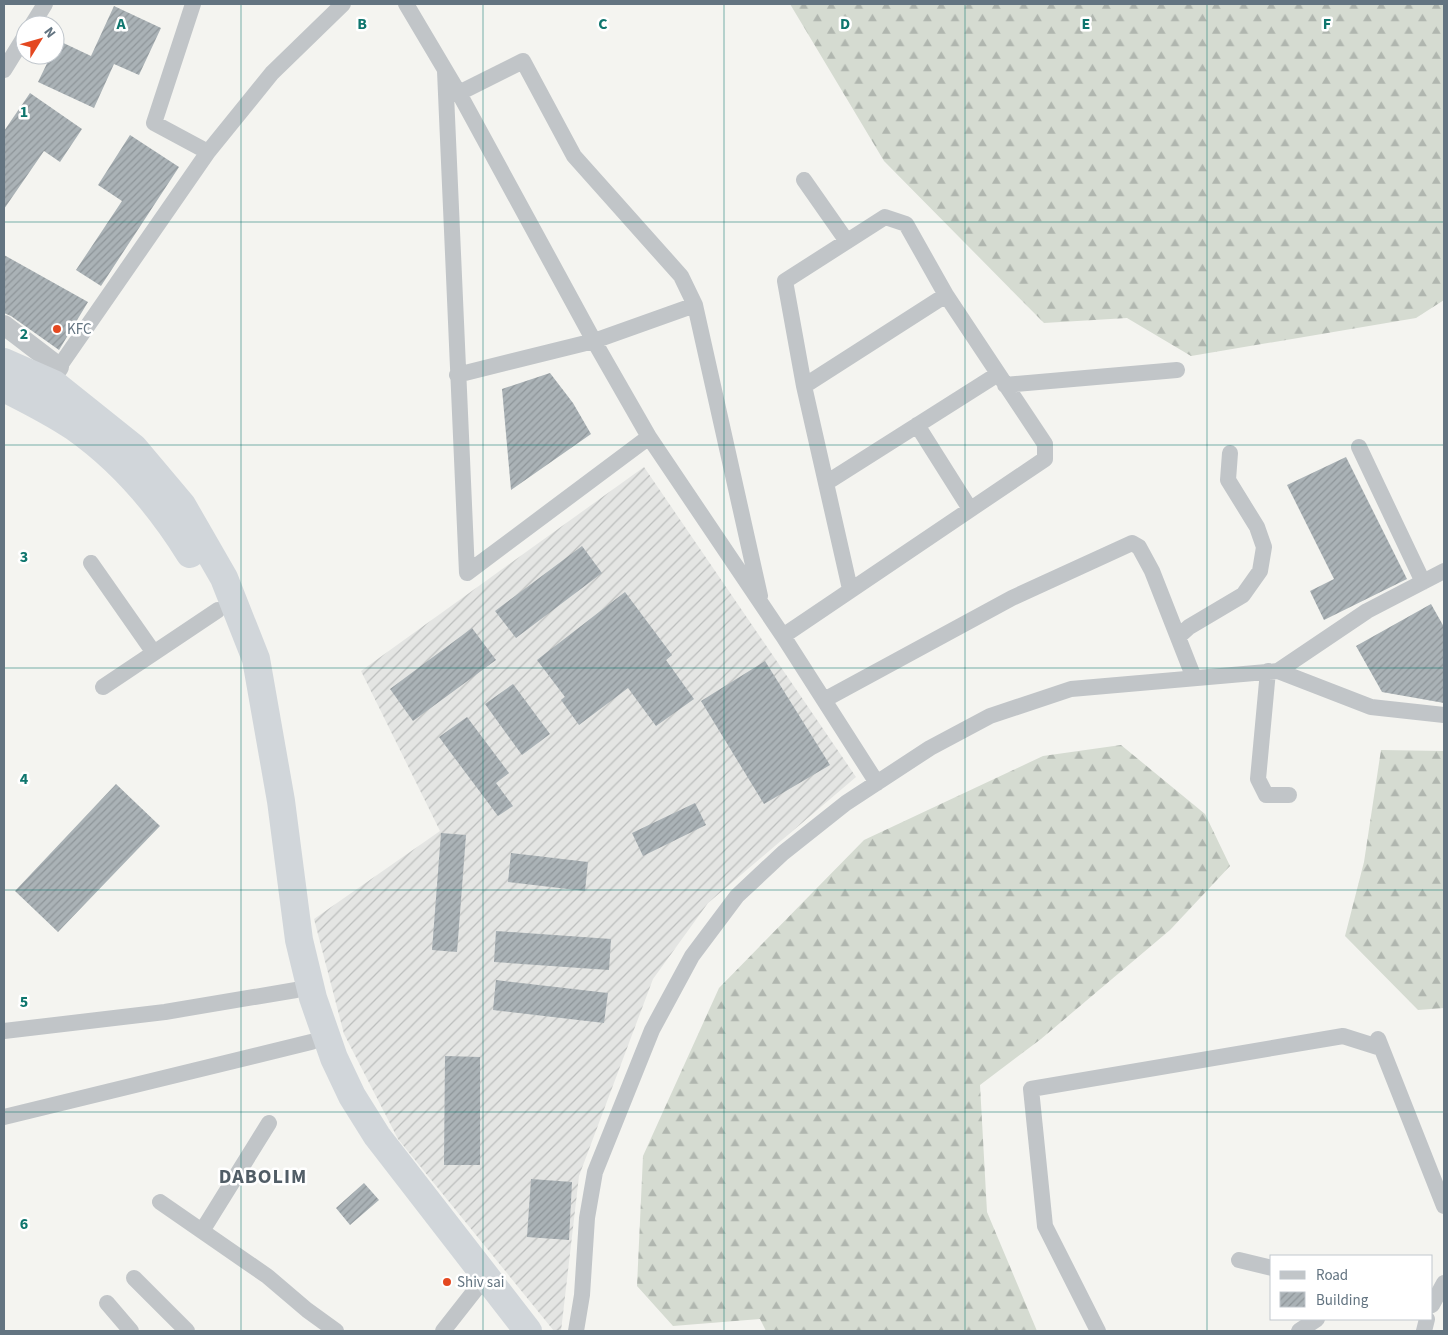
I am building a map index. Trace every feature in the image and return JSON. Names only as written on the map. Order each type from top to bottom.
[{"type":"highway","points":[[4,362],[53,374],[134,448],[182,505],[224,578],[256,659],[281,801],[299,940],[313,998],[334,1058],[352,1096],[377,1136],[528,1331]]},
{"type":"highway","points":[[4,388],[42,407],[75,428],[147,494],[172,526],[195,562],[235,647],[246,683],[261,763],[277,894],[288,961],[311,1042],[330,1088],[350,1126],[382,1170],[476,1288],[505,1331]]},
{"type":"street","points":[[38,15],[45,4]]},
{"type":"street","points":[[193,4],[154,122],[208,152]]},
{"type":"street","points":[[4,325],[53,374],[208,152],[272,73],[343,4]]},
{"type":"street","points":[[406,4],[459,93],[594,341],[649,437],[762,605],[877,783]]},
{"type":"street","points":[[4,70],[15,52]]},
{"type":"street","points":[[459,93],[523,61],[574,156],[681,276],[695,304],[762,605]]},
{"type":"street","points":[[445,69],[467,573],[649,437]]},
{"type":"street","points":[[804,180],[846,240]]},
{"type":"street","points":[[782,636],[1045,459],[1045,444],[946,295],[906,224],[885,217],[846,240],[785,281],[804,386],[850,589]]},
{"type":"street","points":[[804,386],[946,295]]},
{"type":"street","points":[[457,375],[594,341],[695,304]]},
{"type":"street","points":[[826,483],[917,425],[1001,379],[1177,370]]},
{"type":"street","points":[[917,425],[970,509]]},
{"type":"street","points":[[1360,447],[1423,582]]},
{"type":"street","points":[[1178,636],[1190,626],[1243,595],[1260,571],[1264,547],[1257,527],[1228,480],[1230,453]]},
{"type":"street","points":[[824,700],[1012,598],[1132,543],[1139,547],[1152,571],[1194,678]]},
{"type":"street","points":[[91,563],[154,653]]},
{"type":"street","points":[[1288,795],[1266,795],[1258,779],[1273,671],[1367,611],[1444,571]]},
{"type":"street","points":[[103,687],[218,610]]},
{"type":"street","points":[[576,1331],[582,1295],[587,1218],[595,1172],[652,1030],[692,956],[736,896],[783,853],[846,804],[930,748],[990,716],[1071,689],[1273,671],[1371,707],[1444,715]]},
{"type":"street","points":[[4,1031],[165,1012],[296,990]]},
{"type":"street","points":[[1098,1331],[1045,1226],[1031,1089],[1343,1036],[1379,1042],[1444,1206]]},
{"type":"street","points":[[4,1117],[311,1042]]},
{"type":"street","points":[[202,1231],[269,1123]]},
{"type":"street","points":[[160,1202],[267,1276],[307,1310],[336,1331]]},
{"type":"street","points":[[1238,1260],[1270,1268]]},
{"type":"street","points":[[134,1278],[187,1331]]},
{"type":"street","points":[[1433,1303],[1444,1282]]},
{"type":"street","points":[[443,1331],[476,1288]]},
{"type":"street","points":[[107,1303],[131,1331]]},
{"type":"street","points":[[1299,1331],[1316,1320]]},
{"type":"shaded area","points":[[644,467],[856,777],[708,903],[653,979],[579,1176],[561,1331],[554,1331],[398,1139],[344,1034],[314,919],[440,831],[361,671]]},
{"type":"green space","points":[[790,4],[1444,4],[1444,300],[1416,318],[1191,356],[1127,318],[1044,323],[884,161]]},
{"type":"green space","points":[[1121,745],[1205,814],[1230,866],[1170,930],[1041,1039],[980,1085],[987,1212],[1037,1331],[766,1331],[760,1319],[673,1326],[637,1286],[643,1156],[719,988],[864,840],[1043,756]]},
{"type":"green space","points":[[1381,750],[1444,751],[1444,1008],[1418,1010],[1345,936],[1364,862]]},
{"type":"building","points":[[114,6],[161,28],[139,75],[114,64],[94,108],[38,82],[46,65],[65,65],[65,44],[91,56]]},
{"type":"building","points":[[30,93],[82,129],[60,162],[44,151],[4,209],[4,131]]},
{"type":"building","points":[[130,135],[179,167],[101,286],[76,270],[122,201],[98,185]]},
{"type":"building","points":[[4,255],[88,302],[59,350],[4,313]]},
{"type":"building","points":[[550,373],[573,403],[591,434],[511,490],[502,389]]},
{"type":"building","points":[[1346,457],[1407,579],[1324,620],[1310,591],[1334,579],[1287,485]]},
{"type":"building","points":[[582,546],[602,573],[516,638],[495,611]]},
{"type":"building","points":[[625,592],[672,655],[666,660],[694,699],[656,726],[628,688],[579,725],[561,700],[565,697],[537,660]]},
{"type":"building","points":[[1431,604],[1444,627],[1444,703],[1382,692],[1356,646]]},
{"type":"building","points":[[472,628],[496,660],[413,721],[390,689]]},
{"type":"building","points":[[765,661],[830,765],[764,804],[701,701]]},
{"type":"building","points":[[513,684],[550,734],[522,755],[485,704]]},
{"type":"building","points":[[467,717],[509,773],[496,783],[513,806],[498,816],[439,737]]},
{"type":"building","points":[[116,784],[160,826],[58,932],[15,891]]},
{"type":"building","points":[[695,803],[706,825],[643,856],[632,833]]},
{"type":"building","points":[[441,833],[466,835],[457,952],[432,950]]},
{"type":"building","points":[[511,853],[588,862],[585,891],[508,882]]},
{"type":"building","points":[[496,931],[611,939],[609,970],[494,962]]},
{"type":"building","points":[[496,980],[608,993],[604,1023],[493,1010]]},
{"type":"building","points":[[445,1056],[480,1057],[480,1165],[444,1165]]},
{"type":"building","points":[[531,1179],[572,1182],[569,1240],[527,1237]]},
{"type":"building","points":[[364,1183],[379,1200],[350,1225],[336,1208]]},
{"type":"place","name":"KFC","points":[[57,329]]},
{"type":"place","name":"Shiv sai","points":[[447,1282]]},
{"type":"district","name":"DABOLIM","points":[[263,1176]]}]
